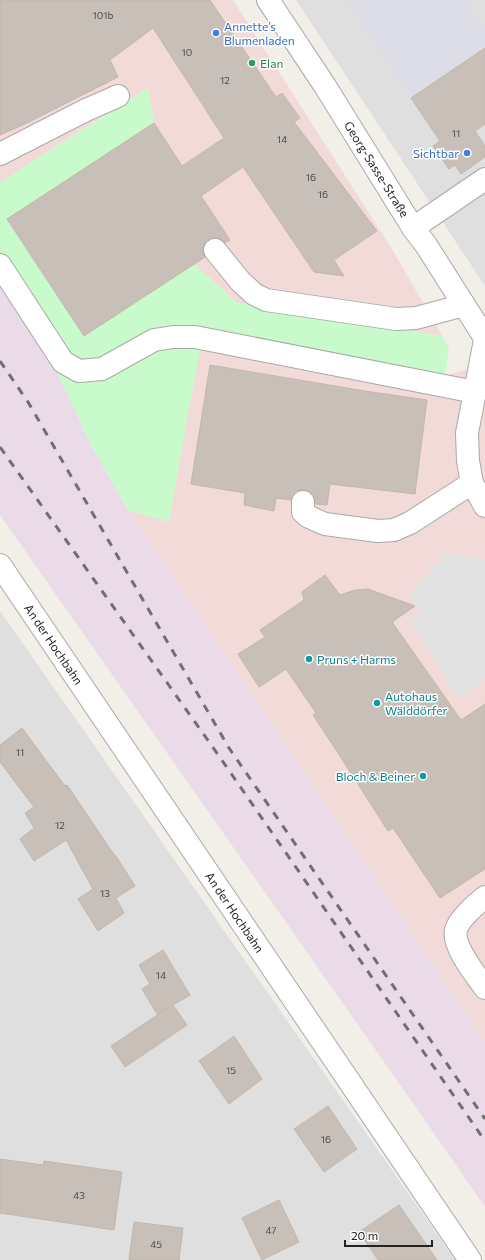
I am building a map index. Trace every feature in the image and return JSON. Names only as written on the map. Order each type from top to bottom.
[{"type":"street","name":"Georg-Sasse-Straße","points":[[268,0],[325,86],[413,228],[426,245],[485,339],[467,434],[468,461],[472,483],[485,506]]},
{"type":"street","points":[[0,154],[86,110],[118,96]]},
{"type":"street","points":[[413,228],[485,179]]},
{"type":"street","points":[[216,250],[240,281],[254,294],[266,300],[396,318],[416,318],[464,305]]},
{"type":"street","points":[[0,265],[63,362],[79,371],[102,369],[154,340],[173,337],[195,337],[475,392]]},
{"type":"street","points":[[303,502],[303,512],[308,517],[325,524],[378,531],[394,530],[410,523],[472,483]]},
{"type":"street","name":"An der Hochbahn","points":[[0,565],[470,1260]]},
{"type":"street","points":[[485,897],[463,919],[456,930],[457,944],[463,956],[485,988]]},
{"type":"shaded area","points":[[0,0],[233,0],[392,249],[442,336],[236,302],[194,264],[84,336],[7,219],[153,123],[148,88],[0,182]]},
{"type":"shaded area","points":[[296,0],[485,0],[485,286]]},
{"type":"shaded area","points":[[346,0],[466,0],[485,28],[485,48],[411,98]]},
{"type":"shaded area","points":[[0,287],[57,372],[92,447],[128,510],[485,1041],[485,1207],[0,515]]},
{"type":"shaded area","points":[[202,332],[445,376],[485,364],[485,1041],[128,510],[169,522]]},
{"type":"shaded area","points":[[442,553],[485,560],[485,680],[458,698],[409,620],[420,612],[409,592],[430,573],[431,563],[441,565]]},
{"type":"shaded area","points":[[0,611],[455,1260],[0,1260]]},
{"type":"green space","points":[[148,88],[154,123],[7,219],[83,335],[194,264],[236,302],[442,336],[449,347],[445,376],[203,332],[169,522],[128,510],[92,447],[57,372],[0,287],[0,182]]},
{"type":"building","points":[[0,0],[210,0],[276,97],[282,93],[300,118],[294,122],[377,231],[334,260],[344,276],[314,272],[243,167],[201,196],[230,240],[225,243],[219,238],[207,240],[203,246],[205,257],[84,336],[7,219],[154,123],[182,166],[224,138],[153,28],[110,60],[118,77],[0,135]]},
{"type":"building","points":[[485,48],[485,124],[475,131],[485,146],[485,157],[461,174],[455,165],[449,169],[433,146],[440,141],[411,98]]},
{"type":"building","points":[[210,365],[427,400],[415,494],[330,484],[327,505],[316,504],[314,495],[309,491],[303,490],[296,491],[292,495],[291,500],[276,498],[274,511],[244,505],[245,493],[191,484]]},
{"type":"building","points":[[325,575],[340,595],[355,590],[368,589],[415,606],[392,622],[461,720],[485,704],[485,869],[440,898],[393,828],[388,831],[313,715],[316,713],[286,669],[259,687],[238,654],[265,637],[260,630],[304,600],[302,592]]},
{"type":"building","points":[[22,728],[65,786],[67,785],[135,886],[116,898],[124,913],[98,931],[78,899],[93,889],[66,840],[34,861],[20,839],[34,828],[25,813],[34,807],[0,762],[0,745]]},
{"type":"building","points":[[163,950],[190,995],[173,1005],[187,1025],[125,1067],[111,1046],[169,1007],[157,1014],[142,989],[150,984],[139,965]]},
{"type":"building","points":[[234,1036],[262,1079],[229,1104],[199,1061]]},
{"type":"building","points":[[328,1106],[357,1149],[324,1172],[294,1129]]},
{"type":"building","points":[[0,1159],[43,1165],[44,1161],[122,1172],[114,1230],[0,1213]]},
{"type":"building","points":[[279,1200],[299,1242],[262,1260],[242,1218]]},
{"type":"building","points":[[399,1205],[437,1260],[378,1260],[359,1232]]},
{"type":"building","points":[[134,1222],[183,1228],[179,1260],[129,1260]]},
{"type":"railway","points":[[0,361],[28,402],[229,748],[485,1119]]},
{"type":"railway","points":[[0,447],[219,756],[485,1141]]},
{"type":"place","name":"Annette’s Blumenladen","points":[[216,33]]},
{"type":"place","name":"Elan","points":[[252,63]]},
{"type":"place","name":"Sichtbar","points":[[467,153]]},
{"type":"place","name":"Pruns + Harms","points":[[309,659]]},
{"type":"place","name":"Autohaus Wälddörfer","points":[[377,703]]},
{"type":"place","name":"Bloch & Beiner","points":[[423,776]]}]
